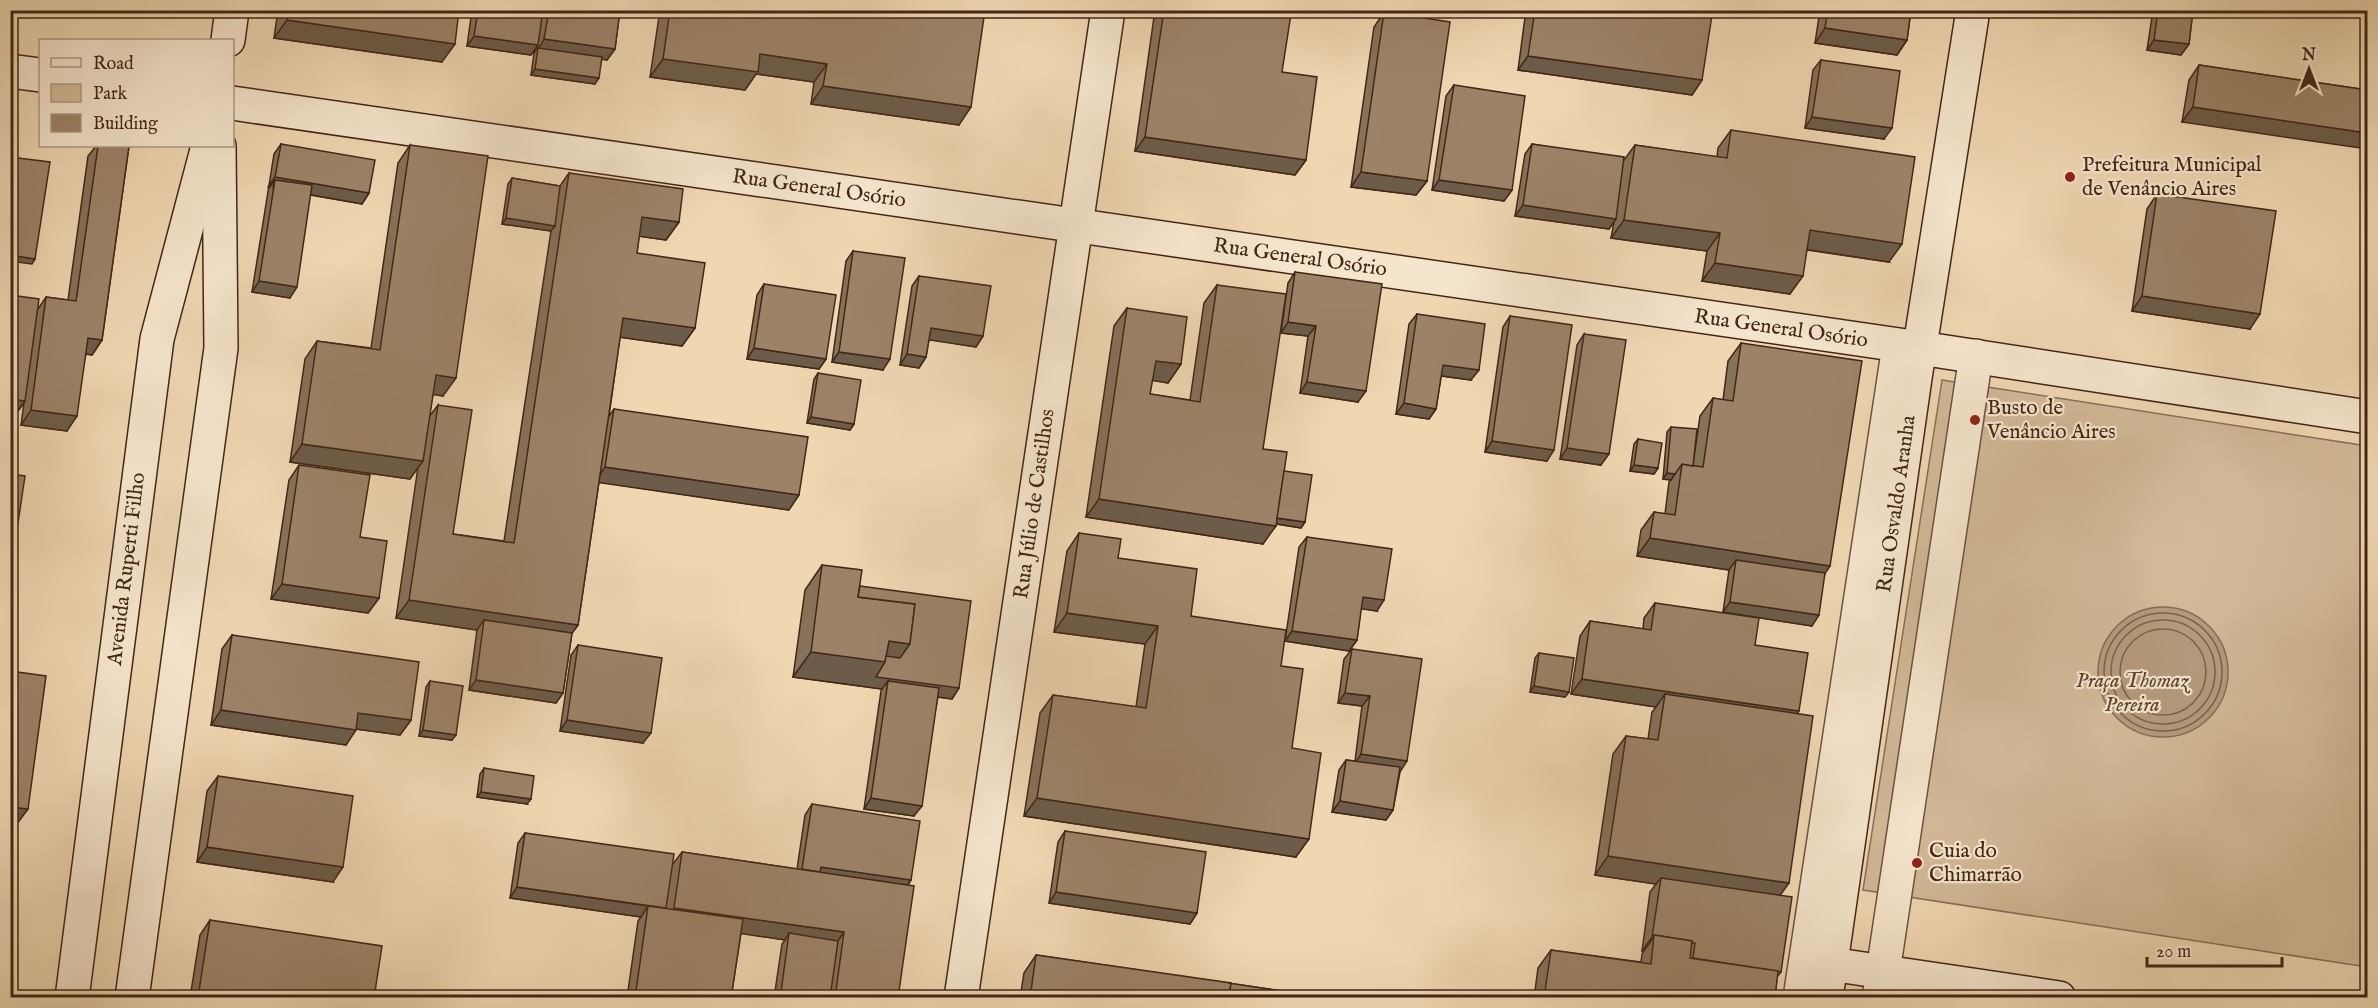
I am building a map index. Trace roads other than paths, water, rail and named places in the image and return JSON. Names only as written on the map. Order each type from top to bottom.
[{"type":"main road","points":[[228,39],[232,10]]},
{"type":"main road","name":"Rua Júlio de Castilhos","points":[[961,998],[1108,10]]},
{"type":"main road","name":"Rua Osvaldo Aranha","points":[[1826,998],[1910,347],[1973,10]]},
{"type":"main road","points":[[10,71],[39,75]]},
{"type":"main road","name":"Rua General Osório","points":[[234,104],[1976,356],[2367,417]]},
{"type":"main road","name":"Avenida Ruperti Filho","points":[[72,998],[157,339],[208,147]]},
{"type":"main road","points":[[132,998],[220,348],[219,147]]},
{"type":"main road","points":[[1800,998],[1910,347]]},
{"type":"main road","points":[[1881,984],[1976,356]]},
{"type":"main road","points":[[1830,964],[1881,984],[2059,998]]},
{"type":"water","points":[[2163,607],[2188,612],[2209,626],[2223,647],[2228,672],[2223,697],[2209,718],[2188,732],[2163,737],[2138,732],[2117,718],[2103,697],[2098,672],[2103,647],[2117,626],[2138,612]]},
{"type":"place","name":"Prefeitura Municipal de Venâncio Aires","points":[[2070,177]]},
{"type":"place","name":"Busto de Venâncio Aires","points":[[1975,420]]},
{"type":"place","name":"Cuia do Chimarrão","points":[[1917,863]]},
{"type":"park label","name":"Praça Thomaz Pereira","points":[[2132,693]]}]
